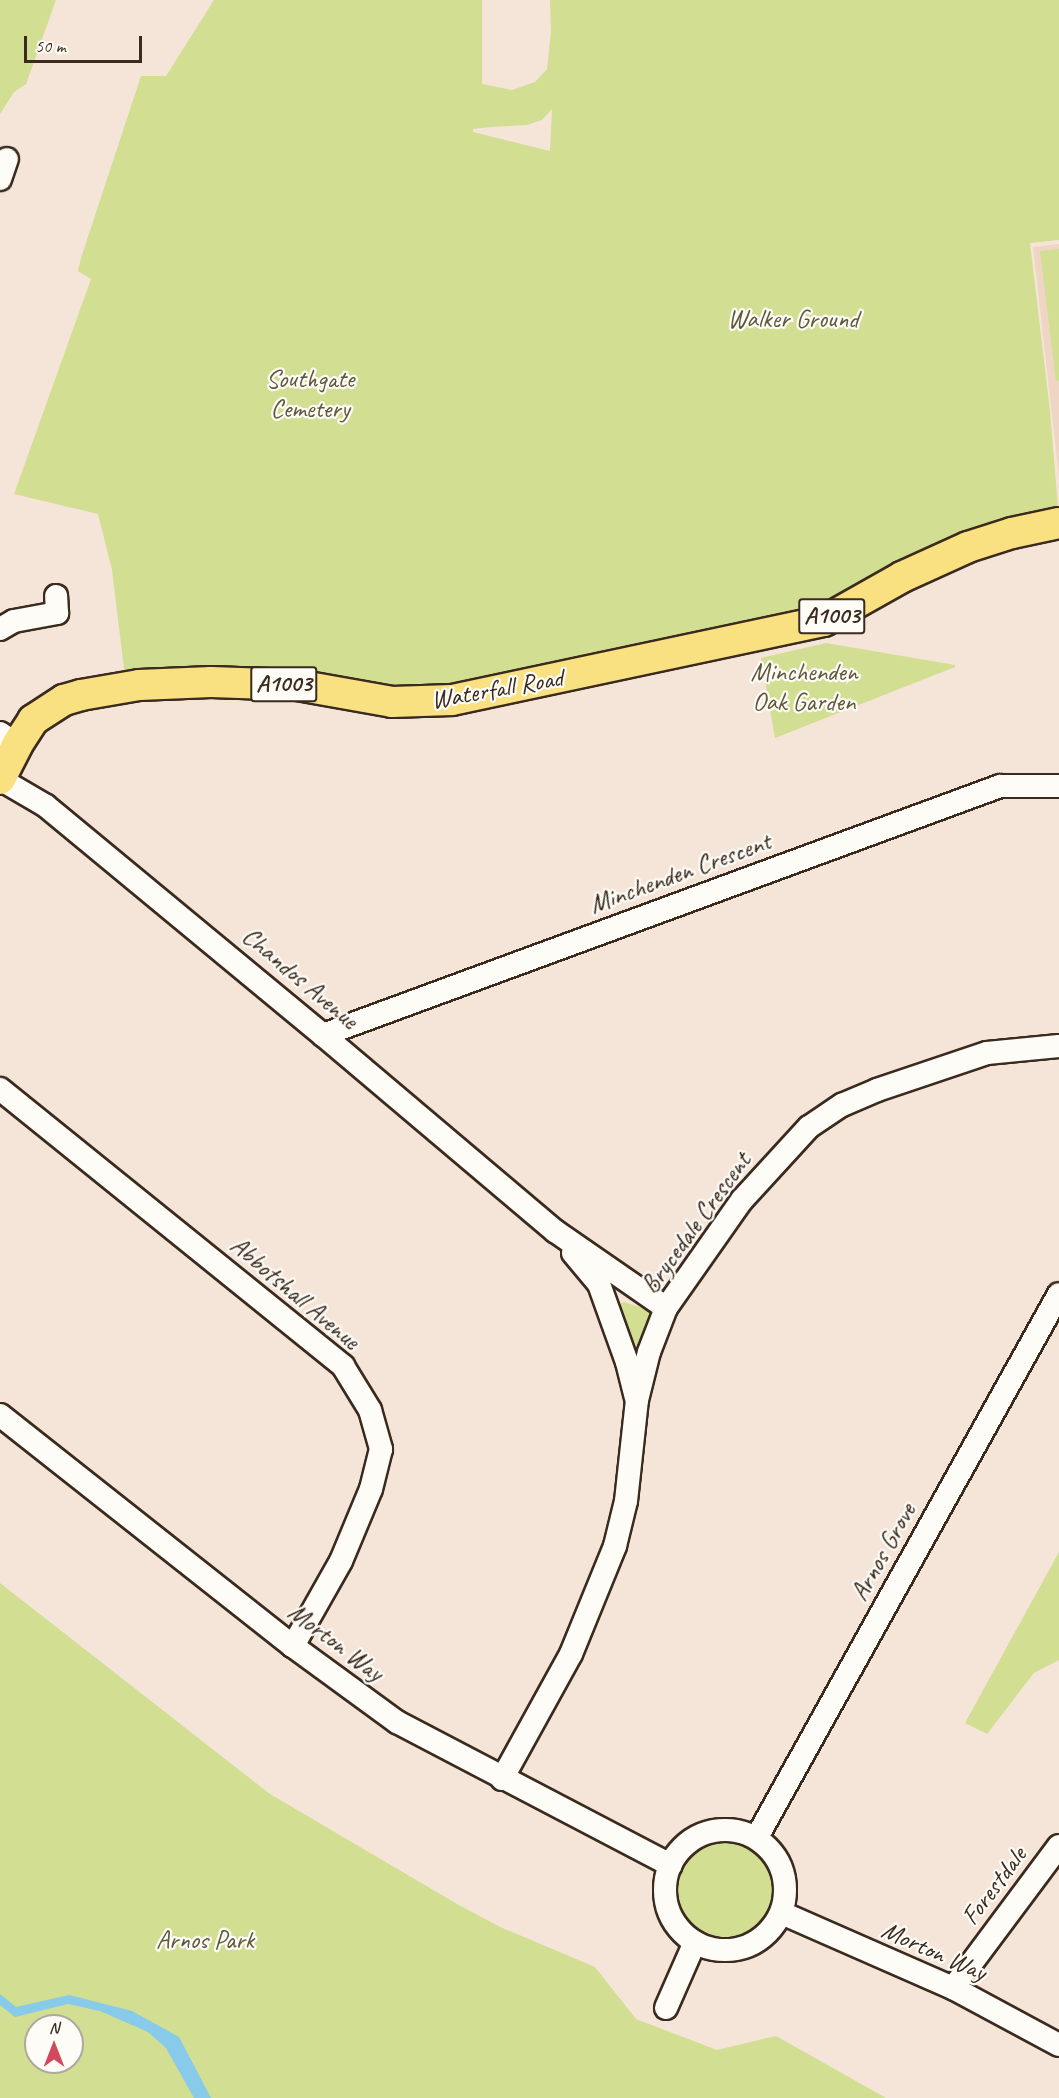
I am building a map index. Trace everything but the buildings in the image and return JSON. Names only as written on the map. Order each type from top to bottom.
[{"type":"main road","name":"Waterfall Road","points":[[0,779],[8,739],[64,700],[139,685],[211,682],[287,685],[392,702],[429,703],[509,689],[778,633],[824,621],[902,577],[968,547],[1012,532],[1059,523]]},
{"type":"street","points":[[0,629],[14,621],[57,613],[56,596]]},
{"type":"street","name":"Chandos Avenue","points":[[0,779],[46,806],[323,1035],[555,1232],[666,1308]]},
{"type":"street","name":"Minchenden Crescent","points":[[323,1035],[1000,786],[1059,786]]},
{"type":"street","name":"Brycedale Crescent","points":[[502,1779],[571,1654],[615,1546],[626,1501],[637,1400],[649,1352],[666,1308],[742,1200],[809,1127],[842,1105],[877,1090],[987,1053],[1059,1046]]},
{"type":"street","name":"Abbotshall Avenue","points":[[0,1089],[343,1366],[370,1410],[381,1449],[371,1489],[341,1561],[293,1646]]},
{"type":"street","name":"Chandos Avenue","points":[[555,1232],[599,1284],[627,1362],[637,1400]]},
{"type":"street","name":"Arnos Grove","points":[[757,1837],[1059,1294]]},
{"type":"street","name":"Morton Way","points":[[0,1415],[293,1646],[397,1722],[502,1779],[671,1865]]},
{"type":"street","points":[[727,1831],[757,1837],[779,1866],[784,1888],[782,1913],[773,1927],[762,1937],[745,1945],[722,1949],[695,1942],[676,1924],[668,1907],[665,1889],[671,1865],[680,1850],[710,1832],[727,1831]]},
{"type":"street","name":"Forestdale","points":[[953,1988],[1059,1846]]},
{"type":"street","name":"Morton Way","points":[[782,1913],[953,1988],[1059,2045]]},
{"type":"street","points":[[666,2008],[695,1942]]},
{"type":"shaded area","points":[[1059,244],[1059,477],[1033,247]]},
{"type":"green space","points":[[0,0],[56,0],[26,84],[14,92],[0,114]]},
{"type":"green space","points":[[214,0],[482,0],[482,84],[512,90],[535,82],[547,69],[551,31],[550,0],[1059,0],[1059,240],[1030,243],[1050,411],[1059,519],[861,603],[444,695],[125,677],[112,570],[98,514],[14,494],[91,279],[78,271],[81,258],[141,76],[166,76]],"holes":[[[552,109],[550,151],[473,132],[473,129],[527,125],[542,120]]]},
{"type":"green space","points":[[1059,249],[1059,381],[1056,381],[1040,251]]},
{"type":"green space","name":"Minchenden Oak Garden","points":[[826,643],[955,665],[955,667],[775,738],[761,658]]},
{"type":"green space","points":[[624,1302],[648,1310],[650,1316],[641,1342],[635,1346],[629,1344],[619,1310],[619,1304]]},
{"type":"green space","points":[[1059,1552],[1059,1660],[1034,1673],[987,1734],[965,1723]]},
{"type":"green space","name":"Arnos Park","points":[[0,1583],[270,1794],[500,1927],[595,1967],[636,2019],[717,2050],[776,2036],[886,2098],[0,2098]]},
{"type":"green space","points":[[726,1842],[745,1846],[761,1856],[771,1872],[775,1891],[771,1910],[761,1926],[745,1936],[726,1940],[707,1936],[691,1926],[681,1910],[677,1891],[681,1872],[691,1856],[707,1846]]},
{"type":"water","points":[[0,1994],[16,2007],[69,1995],[132,2011],[179,2037],[211,2098],[194,2098],[166,2048],[148,2032],[100,2011],[68,2004],[15,2017],[0,2005]]},
{"type":"park label","name":"Walker Ground","points":[[793,319]]},
{"type":"park label","name":"Southgate Cemetery","points":[[310,394]]}]
